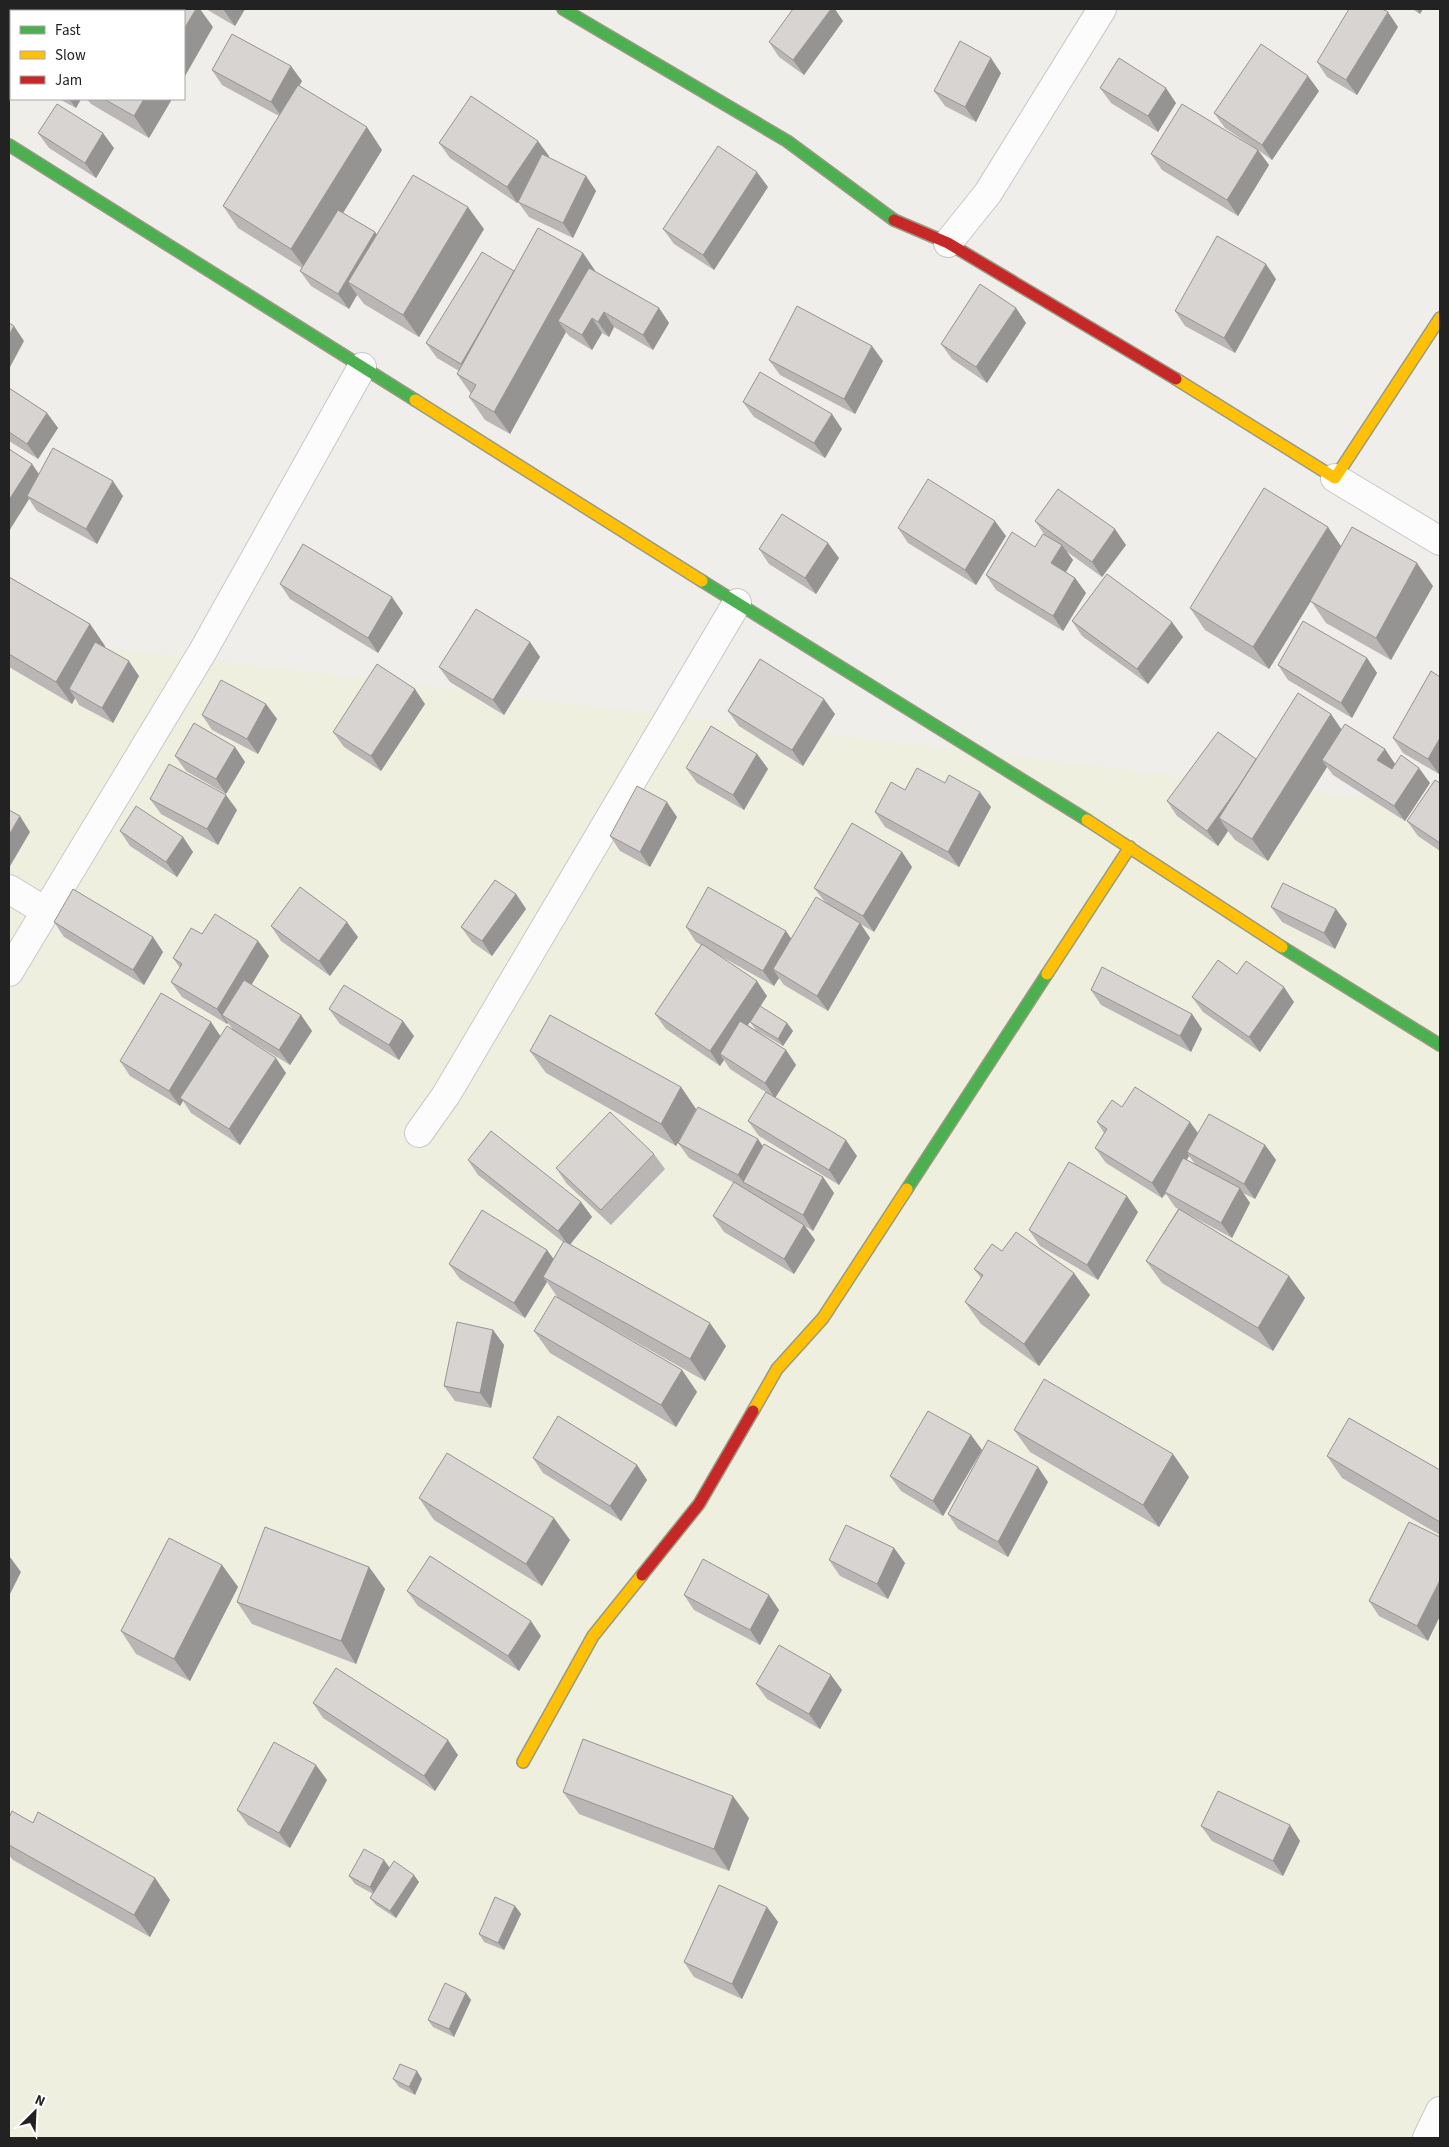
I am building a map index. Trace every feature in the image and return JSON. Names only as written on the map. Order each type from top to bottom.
[{"type":"street","points":[[563,9],[787,141],[894,221],[948,242],[1259,429],[1334,478],[1440,541]]},
{"type":"street","points":[[948,242],[988,193],[1102,9]]},
{"type":"street","points":[[9,145],[737,604],[1130,847],[1270,940],[1440,1045]]},
{"type":"street","points":[[1334,478],[1440,318]]},
{"type":"street","points":[[9,972],[203,651],[362,367]]},
{"type":"street","points":[[419,1133],[446,1095],[737,604]]},
{"type":"street","points":[[523,1762],[593,1636],[699,1504],[777,1369],[823,1318],[1130,847]]},
{"type":"street","points":[[9,889],[46,911]]},
{"type":"street","points":[[1427,2138],[1440,2111]]},
{"type":"green space","points":[[9,636],[1440,807],[1440,2138],[9,2138]]},
{"type":"building","points":[[51,9],[105,9],[104,10]]},
{"type":"building","points":[[196,9],[185,27],[185,10],[117,10]]},
{"type":"building","points":[[793,9],[831,9],[793,60],[769,42]]},
{"type":"building","points":[[1349,9],[1382,9],[1388,12],[1346,80],[1317,62]]},
{"type":"building","points":[[232,34],[291,66],[271,102],[212,70]]},
{"type":"building","points":[[960,41],[991,58],[965,107],[934,91]]},
{"type":"building","points":[[1261,44],[1308,76],[1262,145],[1214,113]]},
{"type":"building","points":[[1119,58],[1166,88],[1148,116],[1100,88]]},
{"type":"building","points":[[298,85],[367,127],[291,249],[223,206]]},
{"type":"building","points":[[471,96],[538,141],[507,187],[439,143]]},
{"type":"building","points":[[106,100],[143,100],[134,116]]},
{"type":"building","points":[[57,104],[103,133],[85,163],[38,133]]},
{"type":"building","points":[[1182,104],[1258,150],[1227,200],[1151,154]]},
{"type":"building","points":[[718,146],[757,172],[703,255],[663,229]]},
{"type":"building","points":[[542,154],[586,176],[563,223],[518,202]]},
{"type":"building","points":[[413,175],[468,207],[403,315],[348,282]]},
{"type":"building","points":[[338,210],[375,232],[338,294],[300,271]]},
{"type":"building","points":[[538,228],[583,253],[494,412],[469,397],[476,385],[457,374]]},
{"type":"building","points":[[1217,236],[1266,264],[1224,338],[1175,311]]},
{"type":"building","points":[[482,252],[514,271],[461,364],[426,343]]},
{"type":"building","points":[[589,268],[659,308],[643,335],[604,312],[598,322],[592,318],[582,335],[558,321]]},
{"type":"building","points":[[980,284],[1016,308],[976,367],[941,344]]},
{"type":"building","points":[[797,306],[872,346],[844,399],[769,360]]},
{"type":"building","points":[[9,323],[14,326],[9,335]]},
{"type":"building","points":[[760,372],[832,414],[814,443],[743,402]]},
{"type":"building","points":[[9,388],[47,413],[27,444],[9,432]]},
{"type":"building","points":[[53,448],[113,481],[86,529],[27,496]]},
{"type":"building","points":[[9,449],[32,464],[9,500]]},
{"type":"building","points":[[928,479],[995,521],[965,570],[898,528]]},
{"type":"building","points":[[1264,488],[1328,527],[1253,647],[1190,608]]},
{"type":"building","points":[[1058,489],[1115,529],[1092,562],[1035,521]]},
{"type":"building","points":[[782,514],[828,543],[805,578],[759,549]]},
{"type":"building","points":[[1352,527],[1417,563],[1376,638],[1310,601]]},
{"type":"building","points":[[1012,532],[1035,547],[1043,534],[1062,545],[1051,563],[1075,578],[1053,616],[986,575]]},
{"type":"building","points":[[303,544],[392,597],[368,638],[280,584]]},
{"type":"building","points":[[1107,574],[1172,622],[1137,669],[1072,621]]},
{"type":"building","points":[[9,577],[90,624],[56,682],[9,654]]},
{"type":"building","points":[[476,609],[530,642],[493,700],[439,667]]},
{"type":"building","points":[[1303,621],[1367,658],[1341,703],[1278,665]]},
{"type":"building","points":[[95,642],[129,661],[102,708],[69,689]]},
{"type":"building","points":[[760,659],[824,699],[792,750],[728,711]]},
{"type":"building","points":[[377,664],[415,689],[371,756],[333,732]]},
{"type":"building","points":[[1431,671],[1440,677],[1440,738],[1428,759],[1393,738]]},
{"type":"building","points":[[221,680],[266,704],[247,739],[202,715]]},
{"type":"building","points":[[1298,693],[1331,714],[1252,839],[1219,818]]},
{"type":"building","points":[[194,723],[235,747],[216,779],[175,756]]},
{"type":"building","points":[[1345,724],[1385,749],[1377,760],[1392,769],[1401,755],[1419,768],[1394,806],[1322,760]]},
{"type":"building","points":[[711,726],[757,754],[733,795],[686,768]]},
{"type":"building","points":[[1218,732],[1256,759],[1207,831],[1167,801]]},
{"type":"building","points":[[169,764],[226,795],[207,829],[150,799]]},
{"type":"building","points":[[917,768],[945,783],[949,775],[980,792],[948,852],[875,812],[891,782],[905,790]]},
{"type":"building","points":[[1435,780],[1440,783],[1440,843],[1407,821]]},
{"type":"building","points":[[637,786],[667,802],[640,852],[610,836]]},
{"type":"building","points":[[136,806],[183,837],[166,862],[120,831]]},
{"type":"building","points":[[9,810],[20,816],[9,835]]},
{"type":"building","points":[[852,823],[902,852],[863,916],[814,888]]},
{"type":"building","points":[[495,880],[516,894],[482,941],[461,927]]},
{"type":"building","points":[[1283,883],[1336,909],[1324,933],[1271,907]]},
{"type":"building","points":[[300,887],[347,922],[319,961],[271,926]]},
{"type":"building","points":[[708,887],[786,931],[763,971],[686,927]]},
{"type":"building","points":[[73,889],[153,937],[133,970],[54,922]]},
{"type":"building","points":[[816,897],[860,923],[817,996],[773,969]]},
{"type":"building","points":[[215,914],[258,941],[217,1009],[171,982],[182,964],[173,958],[191,928],[202,934]]},
{"type":"building","points":[[702,944],[757,981],[710,1051],[655,1014]]},
{"type":"building","points":[[1218,960],[1237,974],[1246,961],[1284,987],[1249,1037],[1192,997]]},
{"type":"building","points":[[1102,967],[1192,1014],[1180,1036],[1091,990]]},
{"type":"building","points":[[244,980],[301,1015],[279,1050],[222,1015]]},
{"type":"building","points":[[344,985],[403,1021],[389,1045],[329,1009]]},
{"type":"building","points":[[161,993],[211,1022],[169,1091],[120,1061]]},
{"type":"building","points":[[760,1006],[787,1023],[778,1039],[750,1022]]},
{"type":"building","points":[[550,1015],[681,1087],[661,1124],[530,1051]]},
{"type":"building","points":[[740,1021],[786,1050],[765,1083],[720,1054]]},
{"type":"building","points":[[227,1026],[276,1058],[229,1129],[180,1098]]},
{"type":"building","points":[[1135,1087],[1190,1122],[1152,1183],[1095,1148],[1107,1129],[1097,1122],[1112,1100],[1122,1107]]},
{"type":"building","points":[[766,1092],[846,1140],[829,1170],[748,1121]]},
{"type":"building","points":[[698,1107],[758,1139],[738,1175],[678,1143]]},
{"type":"building","points":[[610,1112],[654,1154],[601,1210],[556,1168]]},
{"type":"building","points":[[1209,1114],[1265,1145],[1244,1184],[1187,1152]]},
{"type":"building","points":[[491,1131],[581,1202],[558,1231],[468,1160]]},
{"type":"building","points":[[764,1144],[823,1177],[803,1215],[743,1182]]},
{"type":"building","points":[[1183,1158],[1240,1188],[1221,1223],[1165,1192]]},
{"type":"building","points":[[1069,1162],[1127,1196],[1087,1265],[1029,1230]]},
{"type":"building","points":[[734,1182],[804,1225],[784,1259],[713,1216]]},
{"type":"building","points":[[1179,1209],[1289,1276],[1258,1328],[1146,1261]]},
{"type":"building","points":[[482,1210],[547,1250],[514,1303],[449,1264]]},
{"type":"building","points":[[1016,1232],[1074,1273],[1024,1344],[965,1302],[983,1275],[974,1269],[992,1244],[1002,1251]]},
{"type":"building","points":[[564,1241],[710,1323],[690,1359],[543,1277]]},
{"type":"building","points":[[555,1296],[682,1370],[661,1405],[534,1331]]},
{"type":"building","points":[[457,1322],[493,1330],[480,1393],[444,1386]]},
{"type":"building","points":[[1044,1379],[1173,1454],[1143,1505],[1014,1430]]},
{"type":"building","points":[[928,1411],[971,1435],[933,1501],[890,1476]]},
{"type":"building","points":[[558,1416],[637,1465],[610,1506],[533,1458]]},
{"type":"building","points":[[1349,1418],[1440,1470],[1440,1522],[1327,1456]]},
{"type":"building","points":[[988,1440],[1038,1467],[998,1542],[948,1514]]},
{"type":"building","points":[[447,1453],[554,1518],[526,1564],[419,1498]]},
{"type":"building","points":[[1409,1522],[1440,1537],[1440,1580],[1417,1626],[1369,1601]]},
{"type":"building","points":[[846,1525],[894,1548],[877,1584],[829,1560]]},
{"type":"building","points":[[265,1527],[369,1567],[341,1641],[237,1602]]},
{"type":"building","points":[[169,1538],[222,1565],[174,1659],[121,1631]]},
{"type":"building","points":[[430,1556],[531,1621],[508,1656],[407,1591]]},
{"type":"building","points":[[703,1559],[769,1595],[750,1630],[684,1595]]},
{"type":"building","points":[[779,1645],[831,1675],[809,1714],[756,1684]]},
{"type":"building","points":[[336,1668],[448,1740],[424,1776],[313,1703]]},
{"type":"building","points":[[583,1739],[733,1796],[714,1849],[563,1792]]},
{"type":"building","points":[[274,1742],[316,1765],[279,1833],[237,1810]]},
{"type":"building","points":[[1218,1791],[1290,1825],[1273,1861],[1201,1826]]},
{"type":"building","points":[[12,1811],[33,1823],[38,1812],[155,1878],[134,1915],[9,1845],[9,1818]]},
{"type":"building","points":[[364,1849],[384,1860],[370,1887],[349,1876]]},
{"type":"building","points":[[394,1861],[414,1875],[390,1911],[370,1898]]},
{"type":"building","points":[[719,1885],[767,1907],[732,1984],[684,1962]]},
{"type":"building","points":[[495,1897],[515,1906],[498,1943],[479,1934]]},
{"type":"building","points":[[445,1983],[466,1993],[449,2029],[428,2020]]},
{"type":"building","points":[[400,2064],[417,2071],[409,2087],[393,2079]]},
{"type":"traffic: fast","points":[[563,9],[787,141],[894,220]]},
{"type":"traffic: fast","points":[[9,145],[415,400]]},
{"type":"traffic: fast","points":[[702,581],[1087,820]]},
{"type":"traffic: fast","points":[[1282,947],[1440,1045]]},
{"type":"traffic: fast","points":[[907,1189],[1047,974]]},
{"type":"traffic: slow","points":[[1176,379],[1335,478],[1440,318]]},
{"type":"traffic: slow","points":[[415,400],[702,581]]},
{"type":"traffic: slow","points":[[1087,820],[1282,947]]},
{"type":"traffic: slow","points":[[1047,974],[1130,847]]},
{"type":"traffic: slow","points":[[753,1411],[777,1369],[823,1318],[907,1189]]},
{"type":"traffic: slow","points":[[523,1762],[593,1636],[642,1575]]},
{"type":"traffic: jam","points":[[894,220],[948,243],[1176,379]]},
{"type":"traffic: jam","points":[[642,1575],[699,1504],[753,1411]]}]
